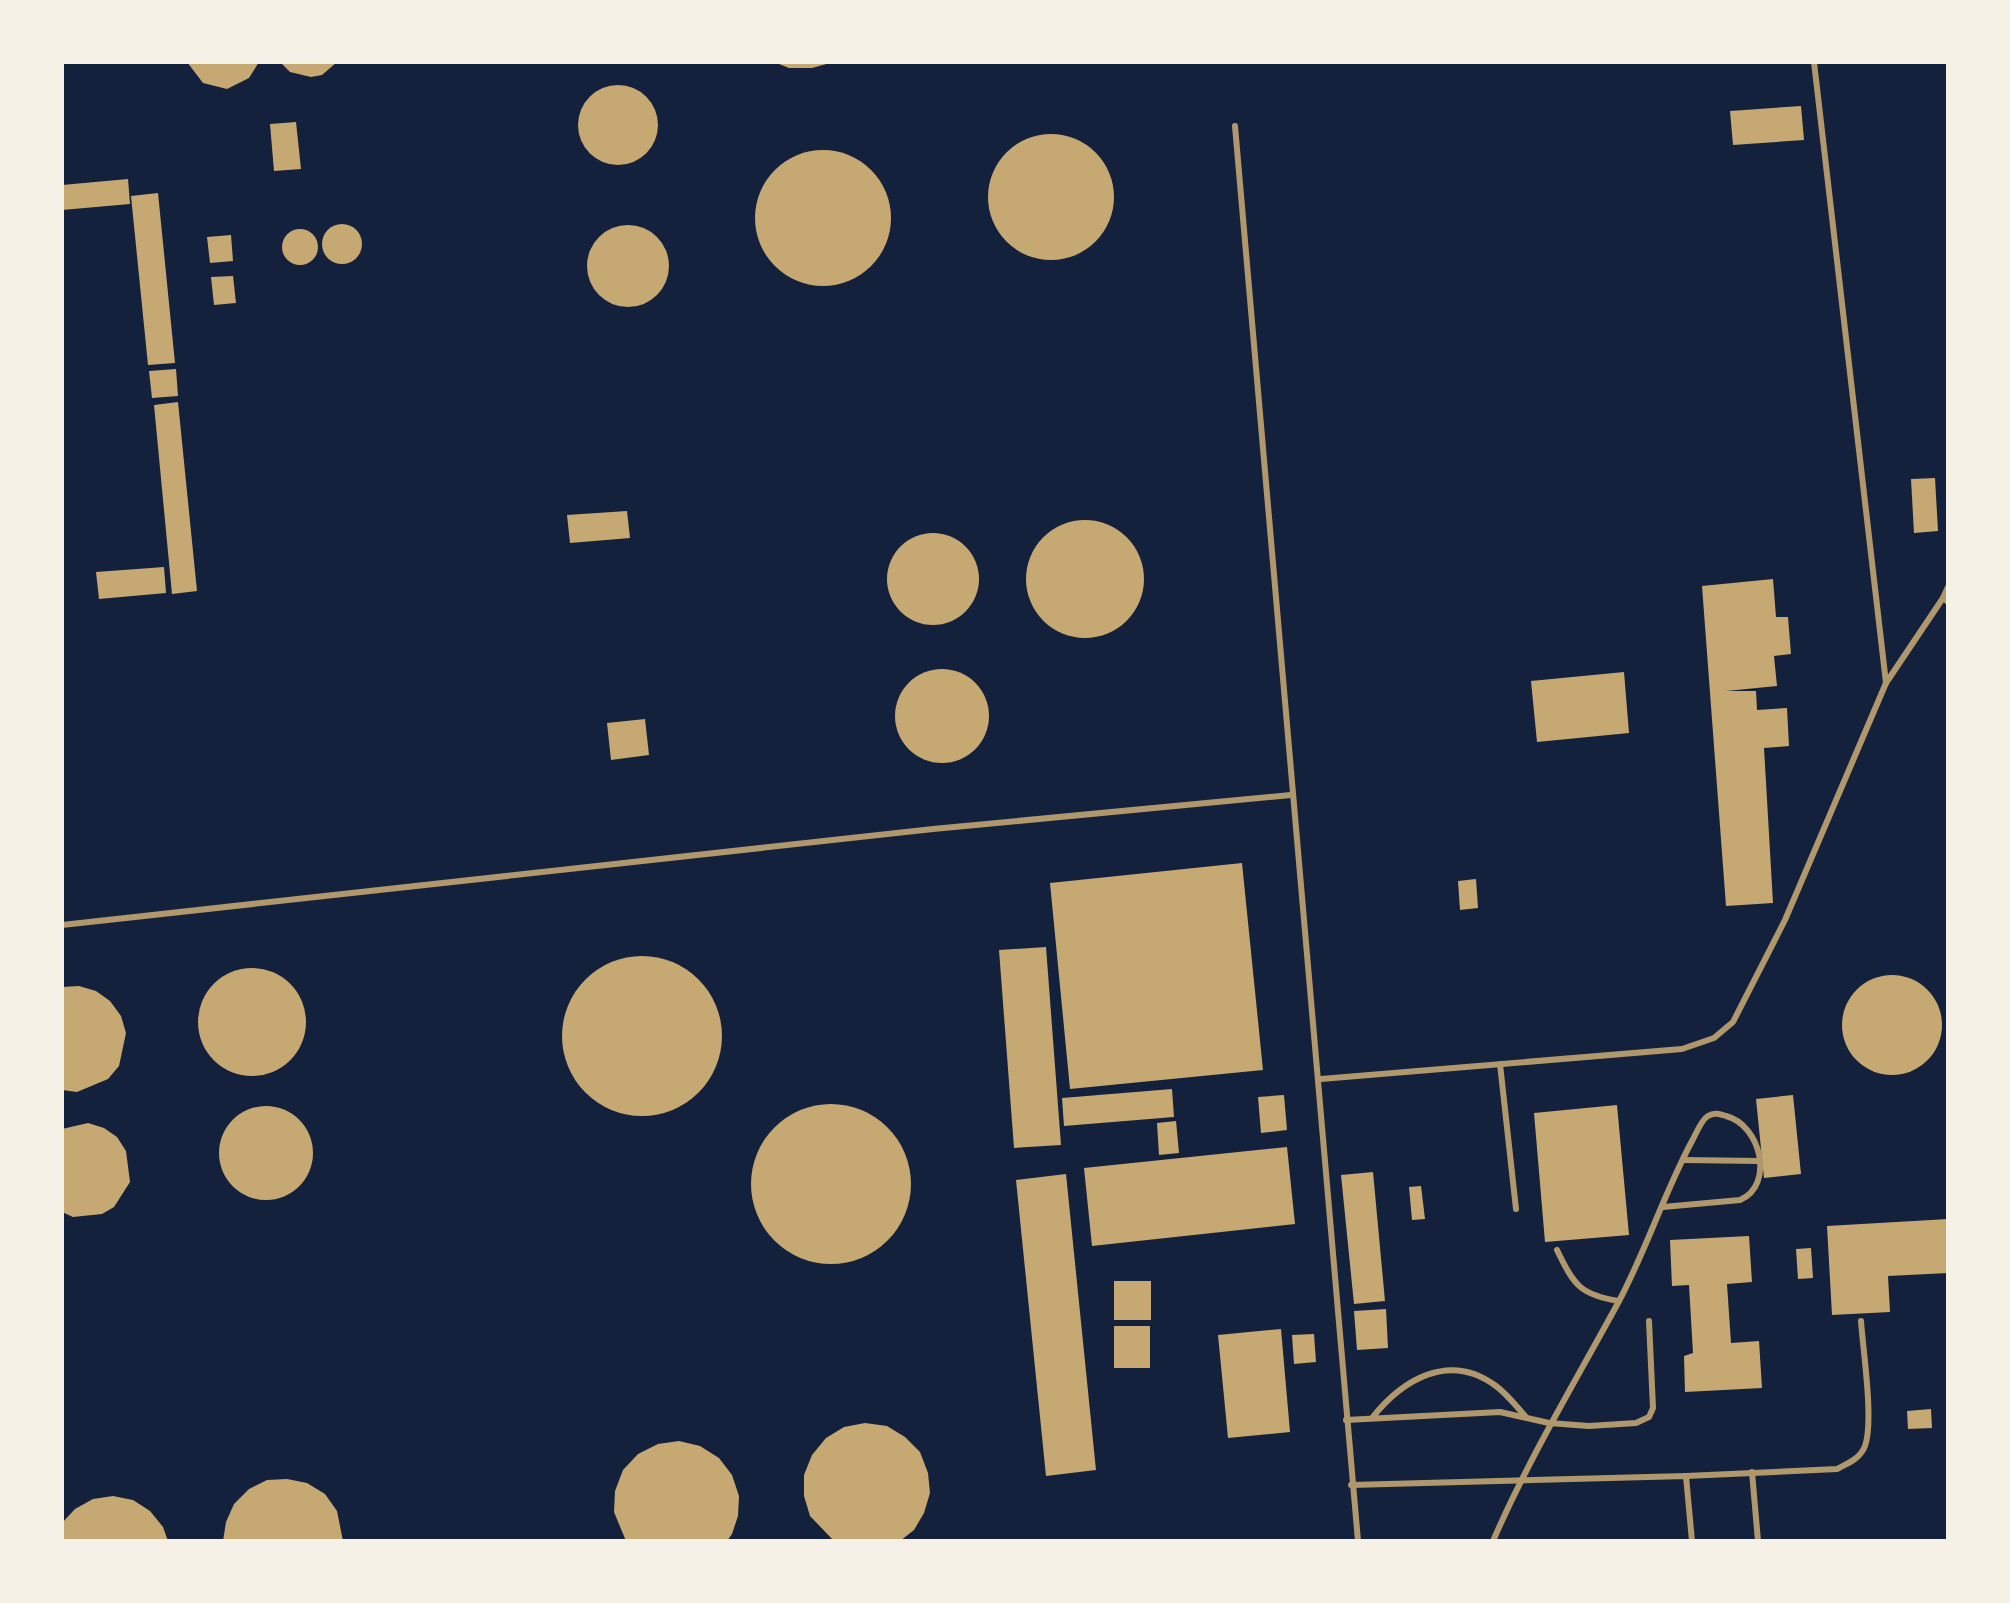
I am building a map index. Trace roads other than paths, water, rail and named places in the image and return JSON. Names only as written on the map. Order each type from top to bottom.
[{"type":"lane","points":[[1814,62],[1886,683]]},
{"type":"lane","points":[[1235,126],[1291,795],[1321,1079],[1351,1485],[1358,1541]]},
{"type":"lane","points":[[1321,1079],[1682,1049],[1714,1038],[1733,1022],[1785,920],[1886,683],[1945,600],[1948,587]]},
{"type":"lane","points":[[62,925],[917,830],[1291,795]]},
{"type":"lane","points":[[1500,1064],[1516,1209]]},
{"type":"lane","points":[[1493,1541],[1518,1482],[1619,1301],[1684,1160],[1706,1117],[1713,1114],[1740,1120],[1751,1131],[1759,1161],[1757,1186],[1751,1195],[1740,1200],[1663,1207]]},
{"type":"lane","points":[[1684,1160],[1759,1161]]},
{"type":"lane","points":[[1557,1250],[1579,1287],[1592,1297],[1619,1301]]},
{"type":"lane","points":[[1346,1420],[1500,1412],[1549,1423],[1636,1423],[1649,1417],[1653,1408],[1649,1321]]},
{"type":"lane","points":[[1351,1485],[1518,1482],[1837,1469],[1858,1458],[1866,1445],[1868,1418],[1861,1321]]},
{"type":"lane","points":[[1372,1418],[1392,1393],[1419,1376],[1444,1371],[1473,1374],[1495,1386],[1528,1418]]},
{"type":"lane","points":[[1752,1472],[1758,1541]]},
{"type":"lane","points":[[1686,1476],[1692,1541]]}]
